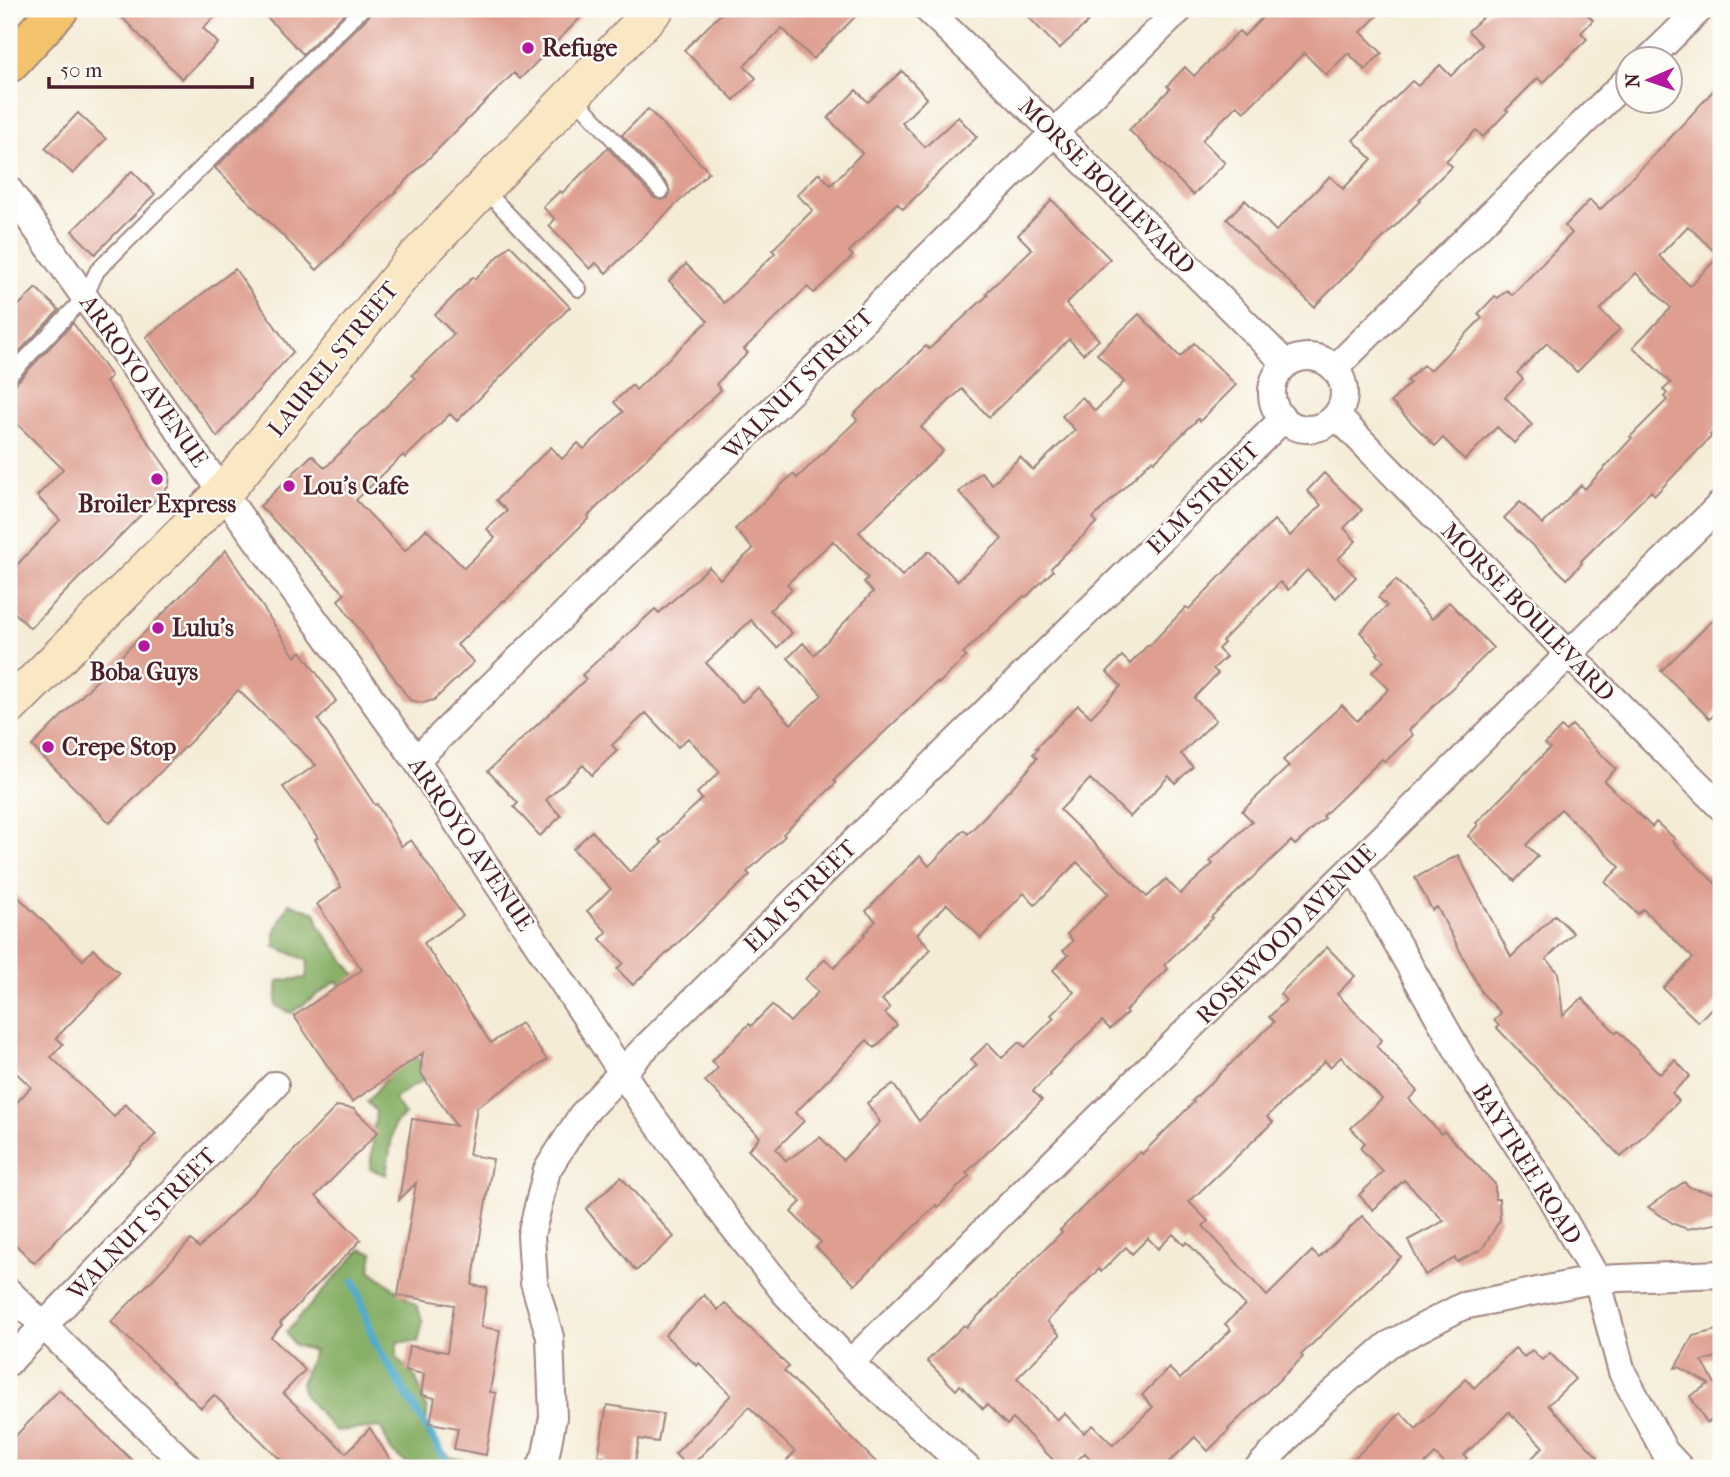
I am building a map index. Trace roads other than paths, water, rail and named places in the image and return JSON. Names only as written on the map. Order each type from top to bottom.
[{"type":"main road","points":[[9,63],[59,9]]},
{"type":"street","name":"LAUREL STREET","points":[[9,707],[223,493],[412,262],[655,9]]},
{"type":"street","name":"MORSE BOULEVARD","points":[[926,9],[1055,133],[1286,364]]},
{"type":"street","name":"WALNUT STREET","points":[[416,760],[1180,9]]},
{"type":"street","points":[[1662,46],[1700,9]]},
{"type":"street","points":[[1335,368],[1614,94]]},
{"type":"street","name":"ARROYO AVENUE","points":[[9,190],[416,760],[643,1104],[719,1208],[776,1283],[850,1363],[967,1468]]},
{"type":"street","points":[[1311,356],[1324,360],[1335,368],[1345,391],[1343,405],[1337,416],[1317,429],[1304,430],[1293,427],[1283,419],[1275,409],[1272,397],[1273,384],[1286,364],[1311,356]]},
{"type":"street","name":"MORSE BOULEVARD","points":[[1337,416],[1721,807]]},
{"type":"street","name":"ELM STREET","points":[[540,1468],[546,1454],[553,1417],[550,1337],[534,1282],[531,1235],[547,1170],[582,1115],[622,1071],[1283,419]]},
{"type":"street","name":"ROSEWOOD AVENUE","points":[[850,1363],[1721,504]]},
{"type":"street","name":"BAYTREE ROAD","points":[[1354,868],[1467,1067],[1546,1189],[1597,1279],[1622,1372],[1665,1452],[1680,1468]]},
{"type":"street","name":"WALNUT STREET","points":[[9,1362],[275,1085]]},
{"type":"street","points":[[1258,1468],[1322,1402],[1388,1345],[1463,1306],[1597,1279],[1721,1274]]},
{"type":"street","points":[[9,1292],[190,1468]]},
{"type":"lane","points":[[9,376],[85,297],[97,271],[362,9]]},
{"type":"lane","points":[[572,95],[661,191]]},
{"type":"lane","points":[[483,188],[579,289]]},
{"type":"waterway","points":[[354,1281],[375,1343],[451,1468]]},
{"type":"place","name":"Refuge","points":[[528,48]]},
{"type":"place","name":"Broiler Express","points":[[157,479]]},
{"type":"place","name":"Lou's Cafe","points":[[289,486]]},
{"type":"place","name":"Lulu's","points":[[158,628]]},
{"type":"place","name":"Boba Guys","points":[[144,646]]},
{"type":"place","name":"Crepe Stop","points":[[48,747]]}]
